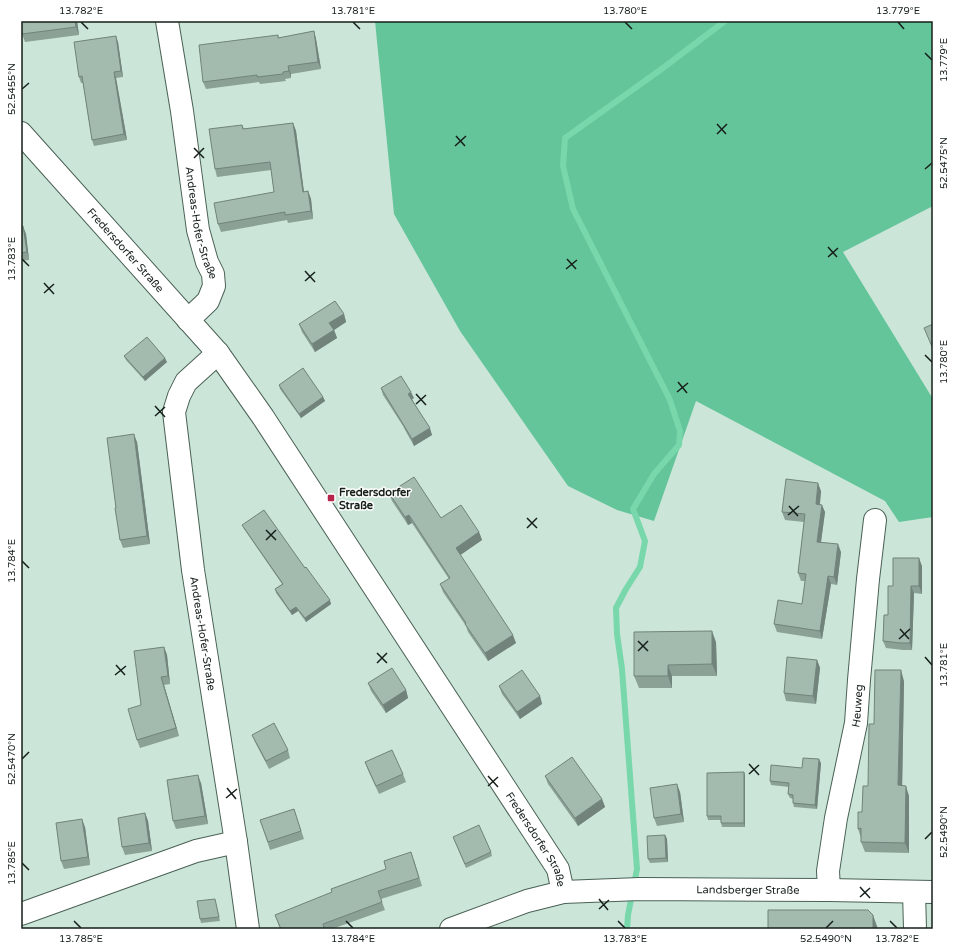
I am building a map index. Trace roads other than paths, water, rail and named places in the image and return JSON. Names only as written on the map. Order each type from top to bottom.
[{"type":"street","name":"Andreas-Hofer-Straße","points":[[167,21],[182,111],[198,230],[207,262],[213,274],[214,286],[208,301],[188,320]]},
{"type":"street","name":"Fredersdorfer Straße","points":[[21,133],[218,353],[263,417],[558,869],[563,892]]},
{"type":"street","name":"Andreas-Hofer-Straße","points":[[218,353],[186,382],[179,396],[174,412],[193,570],[236,842],[248,929]]},
{"type":"street","name":"Heuweg","points":[[829,890],[828,871],[836,818],[856,724],[868,579],[875,520]]},
{"type":"street","points":[[21,914],[196,851],[236,842]]},
{"type":"street","name":"Landsberger Straße","points":[[451,929],[526,901],[563,892],[634,889],[923,892]]},
{"type":"street","points":[[915,929],[923,892]]},
{"type":"waterway","points":[[627,929],[628,915],[637,869],[616,608],[640,567],[645,541],[633,509],[654,474],[679,445],[680,431],[670,400],[573,209],[563,166],[565,138],[663,68],[725,21]]},
{"type":"place","name":"Fredersdorfer Straße","points":[[331,498]]}]
